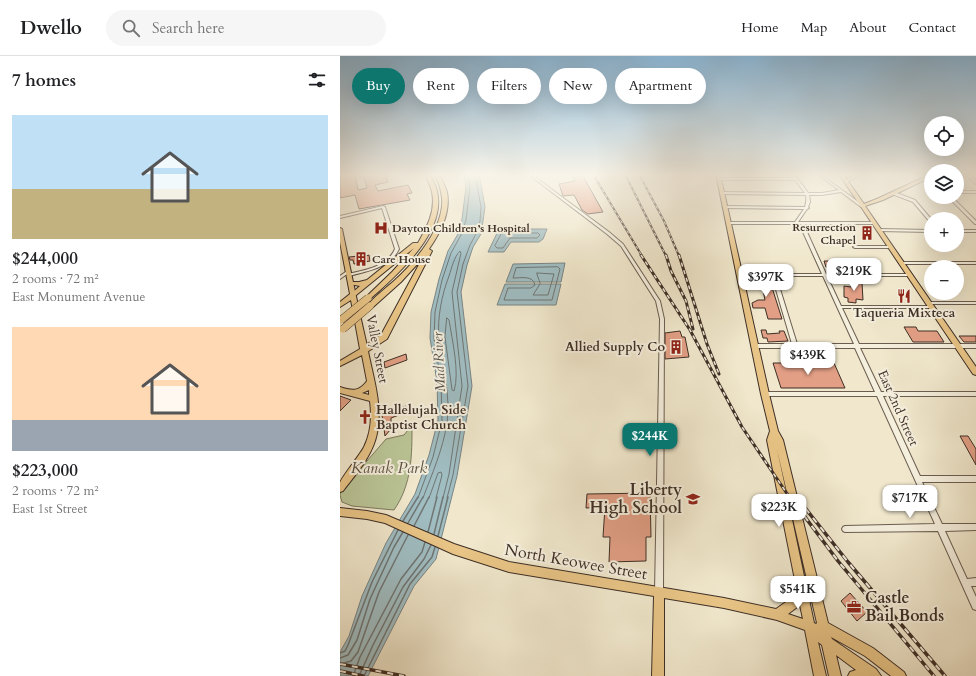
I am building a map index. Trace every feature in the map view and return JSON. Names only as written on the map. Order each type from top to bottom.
[{"type":"highway","points":[[341,321],[407,261],[428,231],[434,216],[436,203]]},
{"type":"highway","points":[[341,330],[403,276],[432,242],[442,219],[445,203]]},
{"type":"highway","points":[[353,295],[406,252],[428,231]]},
{"type":"highway","points":[[364,350],[384,337],[432,247],[432,242]]},
{"type":"highway","points":[[351,283],[359,284],[370,281]]},
{"type":"main road","points":[[724,203],[756,346],[765,394],[774,431],[779,440],[835,676]]},
{"type":"main road","points":[[860,203],[976,372]]},
{"type":"main road","points":[[862,206],[870,203]]},
{"type":"main road","name":"Valley Street","points":[[340,230],[341,244],[349,273],[376,417],[373,436],[352,474],[340,488]]},
{"type":"main road","points":[[340,305],[353,295]]},
{"type":"main road","points":[[340,364],[364,350]]},
{"type":"main road","points":[[352,393],[365,390],[370,382]]},
{"type":"main road","points":[[340,390],[373,399]]},
{"type":"main road","points":[[774,431],[771,440],[820,676]]},
{"type":"main road","name":"North Keowee Street","points":[[340,512],[386,519],[453,549],[508,567],[724,603],[777,615],[811,627],[827,642],[874,675]]},
{"type":"main road","points":[[777,615],[798,600],[801,582]]},
{"type":"main road","points":[[658,676],[659,593]]},
{"type":"main road","name":"North Keowee Street","points":[[811,627],[823,626]]},
{"type":"main road","points":[[823,626],[869,652],[900,676]]},
{"type":"main road","points":[[854,676],[874,675]]},
{"type":"street","points":[[568,203],[622,245],[654,294],[661,308],[659,593]]},
{"type":"street","points":[[796,223],[809,203]]},
{"type":"street","points":[[858,203],[862,206]]},
{"type":"street","points":[[916,203],[924,213]]},
{"type":"street","points":[[957,204],[976,223]]},
{"type":"street","points":[[725,207],[806,208]]},
{"type":"street","points":[[340,216],[383,208],[396,243],[396,253],[379,266],[349,273],[340,278]]},
{"type":"street","points":[[728,223],[874,223]]},
{"type":"street","name":"East 2nd Street","points":[[815,223],[806,232],[976,606]]},
{"type":"street","points":[[879,230],[924,231]]},
{"type":"street","points":[[964,231],[976,231]]},
{"type":"street","points":[[855,247],[890,247]]},
{"type":"street","points":[[901,263],[976,263]]},
{"type":"street","points":[[740,274],[909,275]]},
{"type":"street","points":[[773,274],[795,346]]},
{"type":"street","points":[[840,308],[976,303]]},
{"type":"street","points":[[756,346],[976,346]]},
{"type":"street","points":[[765,394],[976,394]]},
{"type":"street","points":[[918,479],[976,479]]},
{"type":"street","points":[[845,529],[976,528]]},
{"type":"street","points":[[965,583],[976,582]]},
{"type":"green space","name":"Kanak Park","points":[[412,425],[412,447],[408,480],[400,500],[394,510],[352,506],[342,502],[340,495],[341,491],[386,439],[404,435]]},
{"type":"water","name":"Mad River","points":[[464,203],[484,203],[481,234],[473,247],[461,292],[472,386],[457,476],[436,559],[414,586],[368,676],[340,676],[340,652],[349,636],[362,596],[386,543],[415,494],[429,455],[438,420],[437,382],[430,338],[431,312],[448,251],[458,234]]},
{"type":"water","points":[[499,229],[547,229],[543,239],[539,242],[511,242],[504,252],[488,252]]},
{"type":"water","points":[[565,263],[561,282],[506,282],[513,264]]},
{"type":"water","points":[[505,284],[561,284],[556,305],[497,305]]},
{"type":"building","points":[[357,203],[393,203],[359,209]]},
{"type":"building","points":[[578,203],[598,203],[603,212],[588,214],[582,210]]},
{"type":"building","name":"Care House","points":[[369,255],[370,261],[354,264],[353,260],[350,260],[349,257],[359,256],[359,258]]},
{"type":"building","points":[[824,261],[847,261],[849,267],[826,267]]},
{"type":"building","points":[[747,278],[769,278],[782,319],[768,319],[765,308],[753,308],[752,303],[758,300],[765,300],[762,286],[749,285]]},
{"type":"building","points":[[851,281],[862,283],[863,300],[856,299],[856,303],[848,302],[848,298],[844,297],[844,286],[851,287]]},
{"type":"building","points":[[904,327],[916,327],[918,331],[937,331],[944,342],[913,342]]},
{"type":"building","points":[[761,330],[766,330],[767,334],[780,333],[779,331],[784,331],[788,341],[768,342],[767,338],[763,338]]},
{"type":"building","name":"Allied Supply Co","points":[[680,331],[682,337],[685,337],[689,357],[665,359],[665,333]]},
{"type":"building","points":[[959,336],[976,336],[976,342],[964,342]]},
{"type":"building","points":[[406,354],[407,360],[385,368],[384,362]]},
{"type":"building","points":[[773,363],[834,363],[845,388],[781,388]]},
{"type":"building","points":[[340,396],[351,400],[340,411]]},
{"type":"building","points":[[406,406],[407,412],[391,418],[391,425],[396,423],[385,436],[382,415]]},
{"type":"building","points":[[960,436],[968,436],[976,449],[976,465]]},
{"type":"building","points":[[650,493],[651,537],[646,537],[646,561],[609,562],[610,537],[603,537],[605,507],[586,508],[587,494]]},
{"type":"building","name":"Castle Bail Bonds","points":[[850,593],[867,612],[857,621],[841,601]]},
{"type":"railway","points":[[610,203],[642,256]]},
{"type":"railway","points":[[639,203],[666,256]]},
{"type":"railway","points":[[654,203],[679,256]]},
{"type":"railway","points":[[641,255],[690,330],[742,427],[790,498]]},
{"type":"railway","points":[[666,255],[671,271],[686,301],[693,329]]},
{"type":"railway","points":[[679,255],[707,344],[719,374]]},
{"type":"railway","points":[[790,497],[838,561],[934,676]]},
{"type":"railway","points":[[798,499],[848,562],[945,676]]},
{"type":"railway","points":[[340,664],[404,676]]},
{"type":"railway","points":[[340,671],[363,676]]},
{"type":"place","name":"Dayton Children’s Hospital","points":[[381,228]]},
{"type":"place","name":"Resurrection Chapel","points":[[867,233]]},
{"type":"place","name":"Care House","points":[[361,259]]},
{"type":"place","name":"Taqueria Mixteca","points":[[904,296]]},
{"type":"place","name":"Allied Supply Co","points":[[676,347]]},
{"type":"place","name":"Hallelujah Side Baptist Church","points":[[365,417]]},
{"type":"place","name":"Liberty High School","points":[[693,499]]},
{"type":"place","name":"Castle Bail Bonds","points":[[854,607]]}]
